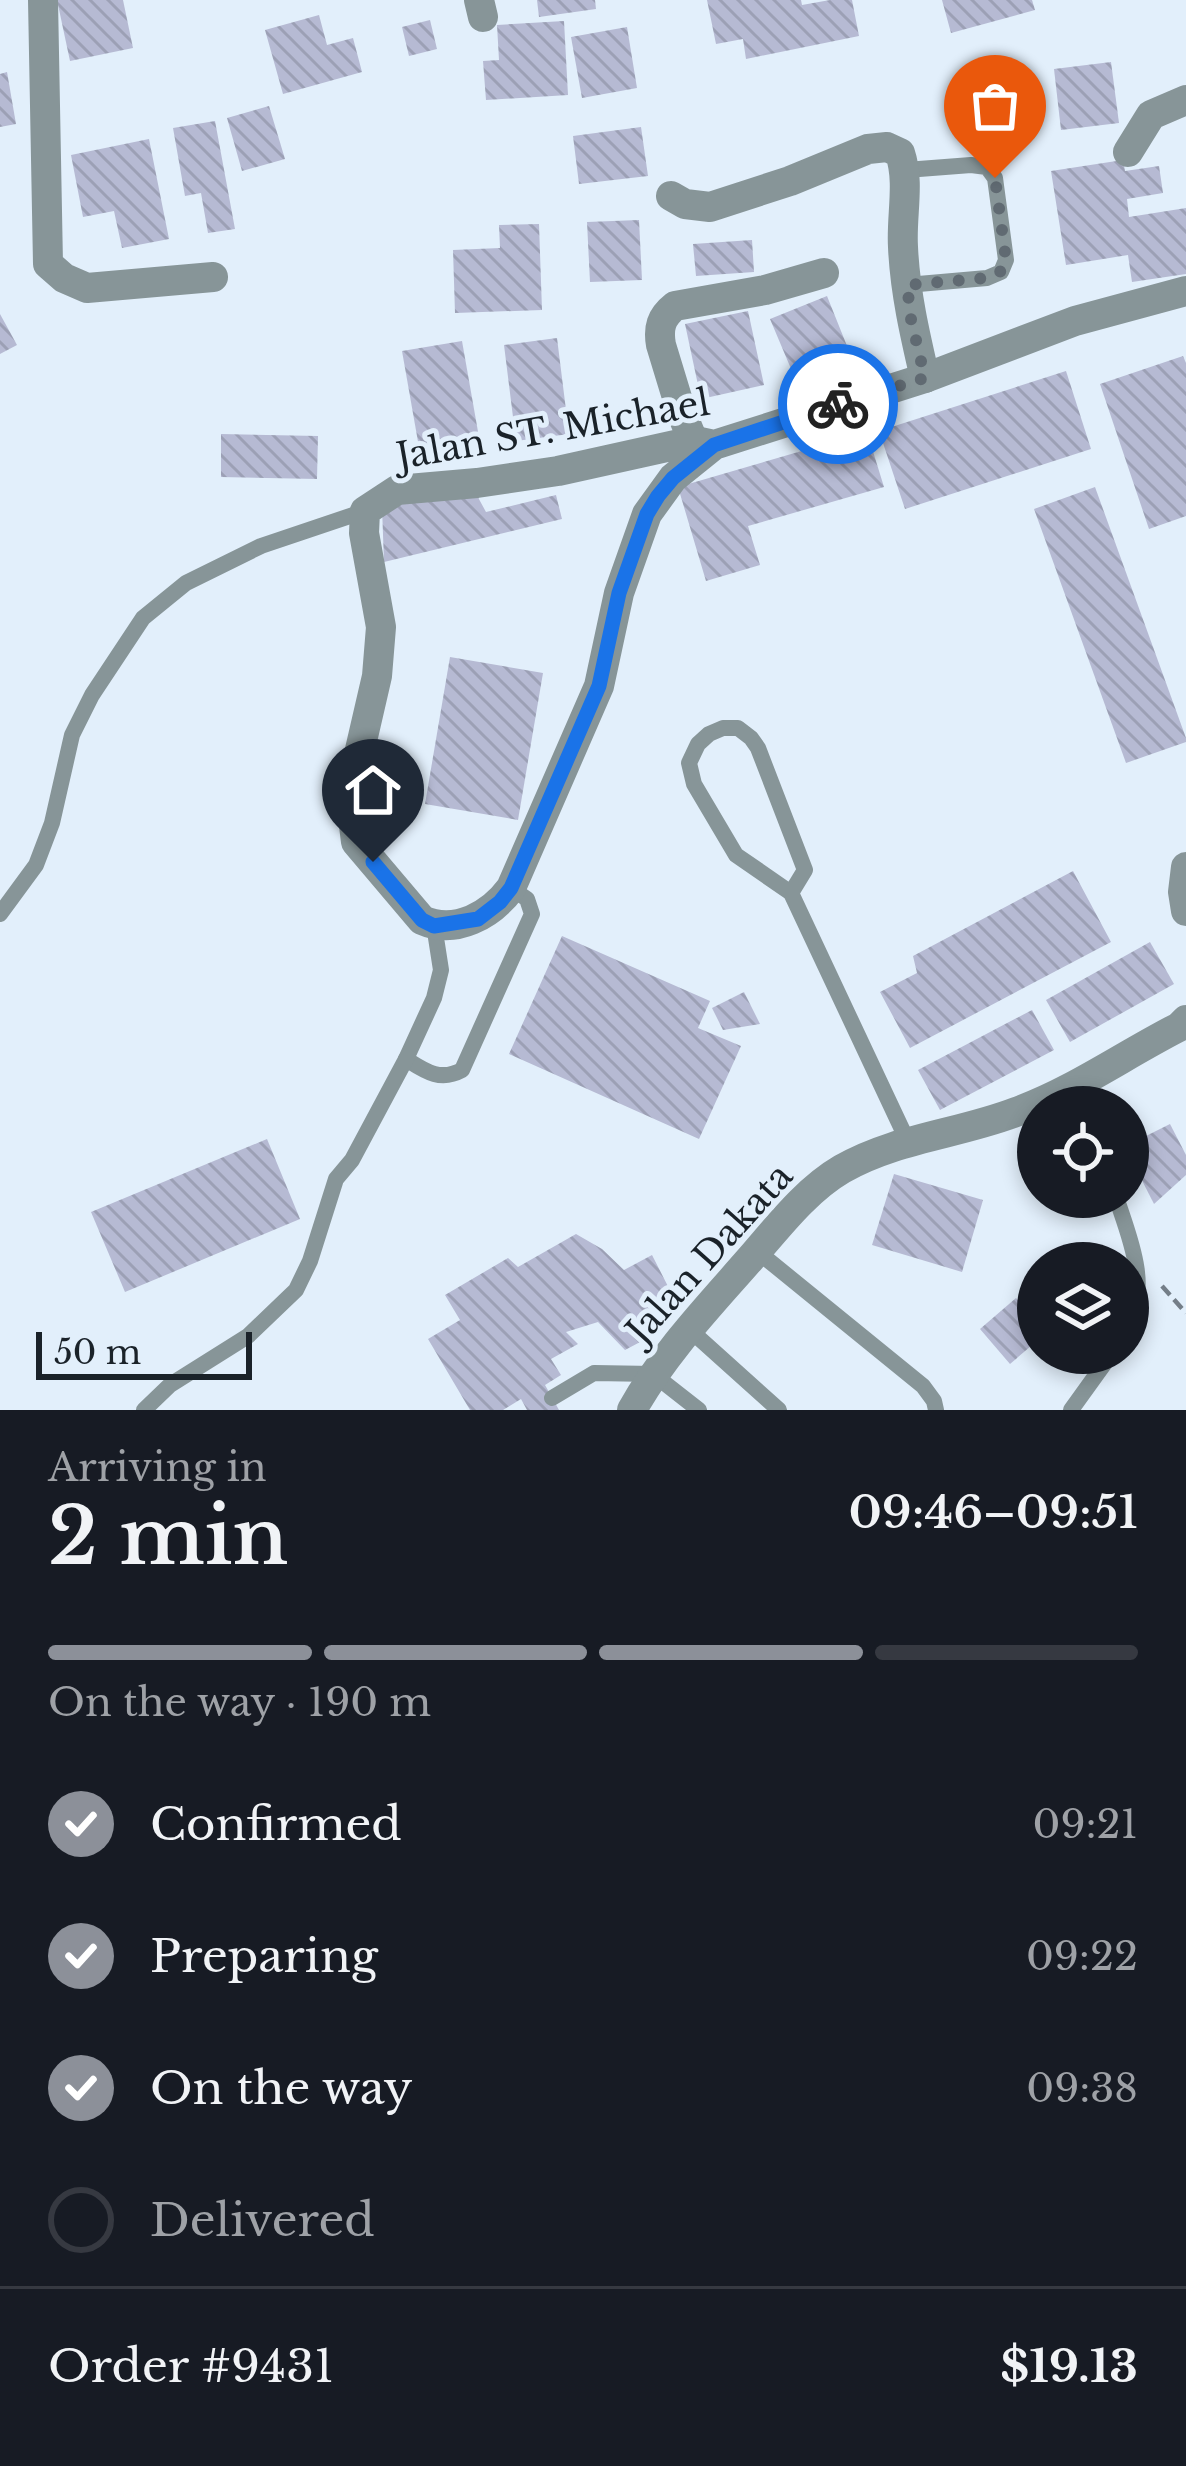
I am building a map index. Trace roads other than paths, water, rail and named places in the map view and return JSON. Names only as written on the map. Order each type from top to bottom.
[{"type":"street","points":[[43,0],[48,264],[87,288],[213,277]]},
{"type":"street","points":[[1128,152],[1151,116],[1186,100]]},
{"type":"street","points":[[671,196],[685,204],[710,207],[868,149],[900,153],[906,170],[902,204],[907,285],[925,378]]},
{"type":"street","points":[[434,926],[478,919],[511,888],[599,686],[619,593],[647,514],[704,444],[682,414],[661,346],[664,314],[675,306],[764,290],[824,273]]},
{"type":"street","name":"Jalan ST. Michael","points":[[434,926],[422,920],[356,842],[350,793],[377,676],[380,627],[364,533],[365,511],[397,490],[558,471],[704,444],[925,378],[1075,321],[1186,290]]},
{"type":"street","points":[[1186,867],[1186,911]]},
{"type":"street","name":"Jalan Dakata","points":[[1094,1086],[1186,1020]]},
{"type":"street","name":"Jalan Dakata","points":[[632,1410],[653,1375],[792,1211],[839,1170],[908,1142],[1017,1112]]},
{"type":"lane","points":[[906,170],[987,167],[995,178],[1006,260],[1000,272],[987,278],[907,285]]},
{"type":"lane","points":[[0,914],[36,865],[52,823],[72,735],[142,617],[186,583],[261,546],[365,511]]},
{"type":"lane","points":[[791,893],[805,870],[758,748],[738,728],[709,734],[689,763],[694,784],[736,855],[791,893],[908,1142]]},
{"type":"lane","points":[[406,1059],[440,1077],[462,1070],[532,914],[526,899],[511,888]]},
{"type":"lane","points":[[144,1410],[170,1385],[264,1323],[296,1290],[336,1179],[352,1160],[434,998],[441,970],[434,926]]},
{"type":"lane","points":[[758,1251],[923,1386],[936,1410]]},
{"type":"lane","points":[[690,1330],[778,1410]]},
{"type":"lane","points":[[552,1398],[594,1373],[653,1375],[699,1410]]},
{"type":"lane","points":[[1071,1410],[1097,1374]]}]
